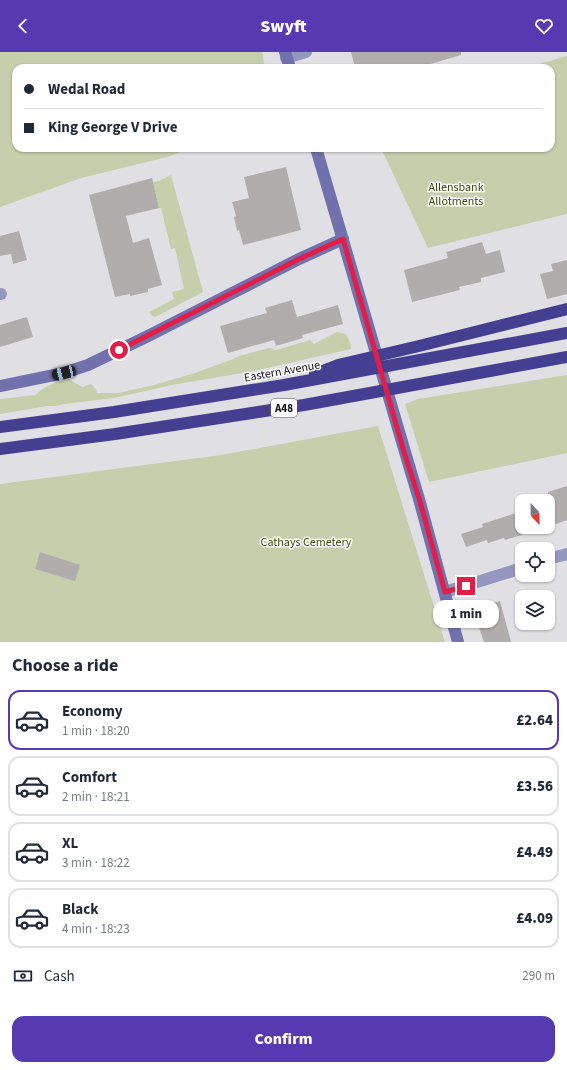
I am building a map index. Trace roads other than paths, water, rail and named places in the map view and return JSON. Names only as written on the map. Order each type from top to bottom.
[{"type":"highway","points":[[284,385],[338,365],[567,309]]},
{"type":"highway","name":"Eastern Avenue","points":[[0,427],[114,412],[284,385],[567,333]]},
{"type":"highway","name":"A48","points":[[0,449],[116,434],[304,405],[567,357]]},
{"type":"street","points":[[287,59],[306,52]]},
{"type":"street","points":[[317,152],[404,452],[419,498],[458,642]]},
{"type":"street","points":[[0,386],[64,373],[88,365],[299,259],[343,239]]},
{"type":"street","points":[[558,556],[567,547]]},
{"type":"street","points":[[445,592],[515,570]]},
{"type":"park label","name":"Allensbank Allotments","points":[[456,194]]},
{"type":"park label","name":"Cathays Cemetery","points":[[306,542]]}]
